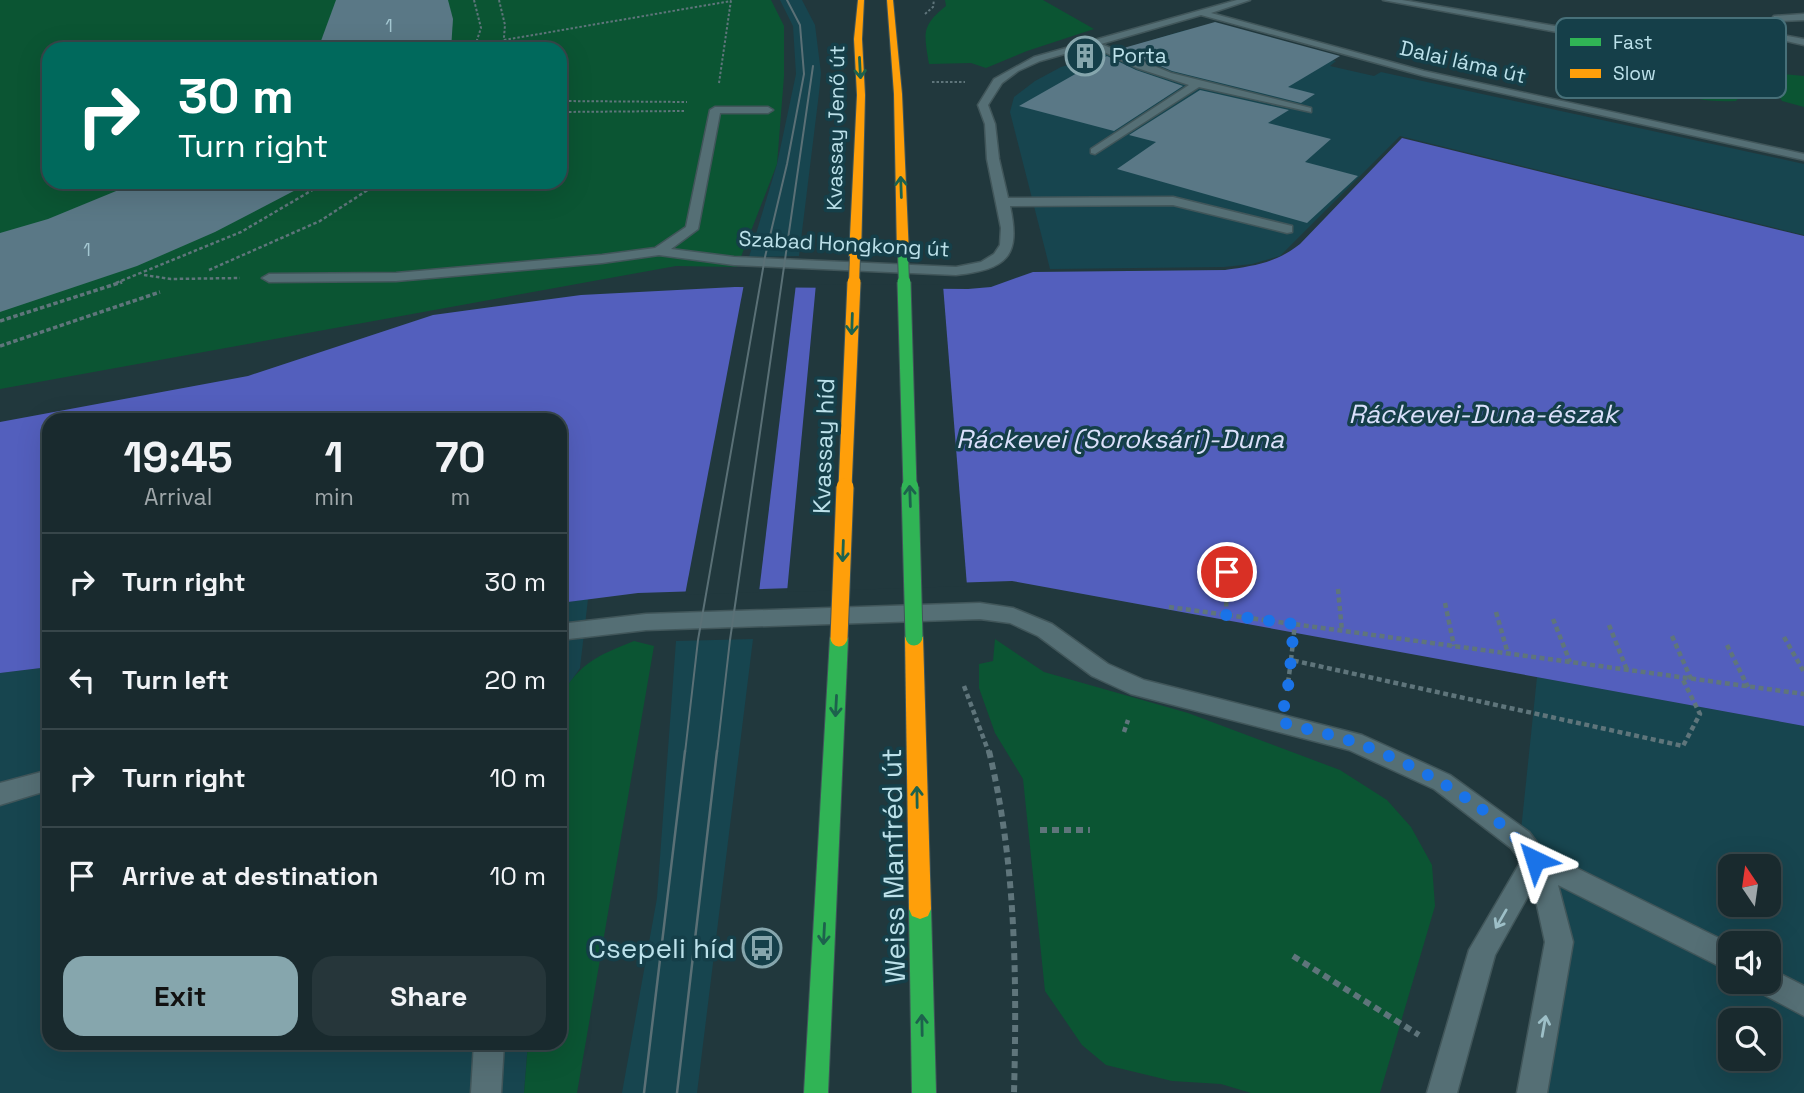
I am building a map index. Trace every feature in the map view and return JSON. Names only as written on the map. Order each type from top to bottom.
[{"type":"main road","name":"Kvassay Jenő út","points":[[855,256],[861,95],[858,39],[861,0]]},
{"type":"main road","name":"Weiss Manfréd út","points":[[890,0],[898,94],[924,1093]]},
{"type":"main road","name":"Kvassay híd","points":[[816,1093],[855,256]]},
{"type":"lane","points":[[998,82],[1025,65],[1087,44],[1246,0]]},
{"type":"lane","points":[[1387,0],[1556,29]]},
{"type":"lane","name":"Dalai láma út","points":[[1199,12],[1284,38],[1611,115],[1804,157]]},
{"type":"lane","points":[[1777,18],[1804,17]]},
{"type":"lane","points":[[1786,38],[1804,42]]},
{"type":"lane","points":[[1087,44],[1146,68],[1307,110]]},
{"type":"lane","name":"Szabad Hongkong út","points":[[659,251],[734,261],[971,269],[996,259],[1007,245],[1007,231],[988,113],[983,106],[998,82]]},
{"type":"lane","points":[[1095,151],[1200,82]]},
{"type":"lane","points":[[269,278],[396,277],[602,259],[659,251],[692,229],[715,110],[768,110]]},
{"type":"lane","points":[[1002,202],[1173,201],[1287,229]]},
{"type":"lane","points":[[567,631],[646,622],[980,611],[1013,616],[1045,630],[1100,670],[1139,688],[1354,742],[1442,782],[1520,840],[1535,860],[1548,891],[1559,942],[1532,1093]]},
{"type":"lane","points":[[0,794],[42,782]]},
{"type":"lane","points":[[1535,860],[1718,952]]},
{"type":"lane","points":[[1442,1093],[1483,950],[1535,860]]},
{"type":"lane","points":[[1781,989],[1804,1002]]},
{"type":"lane","points":[[486,1093],[489,1050]]},
{"type":"path","points":[[474,0],[481,28],[476,42]]},
{"type":"path","points":[[499,0],[505,25],[504,40],[731,1],[718,90]]},
{"type":"path","points":[[920,82],[998,82]]},
{"type":"path","points":[[1611,115],[1626,98]]},
{"type":"path","points":[[567,101],[690,102]]},
{"type":"path","points":[[567,112],[691,111]]},
{"type":"path","points":[[0,321],[142,275],[241,232],[314,189]]},
{"type":"path","points":[[209,270],[289,236],[371,189]]},
{"type":"path","points":[[142,275],[171,279],[269,278]]},
{"type":"path","points":[[0,346],[160,292]]},
{"type":"path","points":[[1226,615],[1227,572]]},
{"type":"path","points":[[1338,589],[1342,631]]},
{"type":"path","points":[[1445,603],[1454,646]]},
{"type":"path","points":[[1169,607],[1804,694]]},
{"type":"path","points":[[1496,612],[1508,654]]},
{"type":"path","points":[[1553,619],[1570,662]]},
{"type":"path","points":[[1281,722],[1294,624]]},
{"type":"path","points":[[1609,625],[1627,670]]},
{"type":"path","points":[[1672,636],[1691,679]]},
{"type":"path","points":[[1784,637],[1804,672]]},
{"type":"path","points":[[1727,645],[1748,687]]},
{"type":"path","points":[[1291,660],[1684,746],[1700,714],[1682,677]]},
{"type":"path","points":[[961,675],[989,752],[1006,830],[1017,993],[1014,1093]]},
{"type":"path","points":[[1040,830],[1090,830]]},
{"type":"path","points":[[1293,956],[1452,1055]]},
{"type":"shaded area","points":[[780,0],[802,0],[815,25],[821,73],[819,93],[799,256],[749,257],[777,164],[796,74],[793,26]]},
{"type":"shaded area","points":[[1186,30],[1217,30],[1336,61],[1330,66],[1374,76],[1381,72],[1804,164],[1804,235],[1400,136],[1280,256],[1252,264],[1224,267],[1050,269],[1010,112],[1014,97],[1035,81],[1061,67]]},
{"type":"shaded area","points":[[588,599],[580,668],[567,687],[567,602]]},
{"type":"shaded area","points":[[753,639],[697,1093],[622,1093],[657,898],[676,641]]},
{"type":"shaded area","points":[[42,668],[42,1050],[527,1050],[524,1093],[0,1093],[0,673]]},
{"type":"shaded area","points":[[1537,677],[1804,726],[1804,1093],[1532,1093],[1559,942],[1520,840]]},
{"type":"green space","points":[[0,0],[771,0],[784,26],[784,76],[777,164],[737,267],[676,266],[0,389]]},
{"type":"green space","points":[[945,0],[1043,0],[1094,29],[986,68],[971,63],[929,64],[926,31],[932,19],[946,6]]},
{"type":"green space","points":[[1786,74],[1804,76],[1804,107],[1782,101],[1780,98],[1786,98]]},
{"type":"green space","points":[[1696,98],[1739,98],[1736,101]]},
{"type":"green space","points":[[995,639],[1044,672],[1188,713],[1340,770],[1387,800],[1411,827],[1432,865],[1435,906],[1380,1093],[1251,1093],[1221,1084],[1172,1081],[1106,1065],[1082,1045],[1045,991],[1023,779],[995,733],[979,688],[979,664],[993,661]]},
{"type":"green space","points":[[634,641],[654,646],[577,1093],[524,1093],[527,1050],[567,1050],[567,686],[591,661]]},
{"type":"water","name":"Ráckevei-Duna-észak","points":[[1402,138],[1804,236],[1804,726],[1012,581],[638,593],[567,602],[567,413],[49,413],[248,376],[433,315],[581,295],[735,287],[968,289],[991,287],[1033,272],[1225,270],[1273,260],[1300,244]]},
{"type":"water","name":"Ráckevei-Duna-észak","points":[[42,414],[42,668],[0,673],[0,422]]},
{"type":"pier","points":[[744,284],[796,284],[759,592],[685,595]]},
{"type":"pier","points":[[816,284],[943,285],[967,586],[787,592]]},
{"type":"building","points":[[336,0],[448,0],[453,19],[451,42],[321,42]]},
{"type":"building","points":[[1215,22],[1340,56],[1288,87],[1315,94],[1301,103],[1172,71],[1120,49]]},
{"type":"building","points":[[1107,56],[1136,70],[1183,86],[1114,131],[1019,106]]},
{"type":"building","points":[[1200,90],[1289,110],[1268,123],[1331,139],[1305,162],[1358,176],[1307,223],[1117,169],[1156,142],[1129,135]]},
{"type":"building","points":[[121,189],[298,189],[215,232],[137,266],[0,312],[0,233],[48,219]]},
{"type":"tram line","points":[[685,753],[698,640],[765,257],[787,164],[804,74],[800,25],[787,0]]},
{"type":"tram line","points":[[717,753],[730,640],[813,66]]},
{"type":"tram line","points":[[644,1093],[685,751]]},
{"type":"tram line","points":[[677,1093],[717,751]]},
{"type":"traffic: fast","points":[[903,255],[914,637]]},
{"type":"traffic: fast","points":[[816,1093],[839,638]]},
{"type":"traffic: fast","points":[[920,909],[924,1093]]},
{"type":"traffic: slow","points":[[855,256],[861,95],[858,39],[861,0]]},
{"type":"traffic: slow","points":[[890,0],[898,94],[903,255]]},
{"type":"traffic: slow","points":[[839,638],[855,256]]},
{"type":"traffic: slow","points":[[914,637],[920,909]]},
{"type":"place","name":"Porta","points":[[1085,56]]},
{"type":"place","name":"Csepeli híd","points":[[762,948]]},
{"type":"route","points":[[1227,572],[1226,615],[1294,624],[1289,681],[1281,722],[1354,742],[1442,782],[1520,840],[1535,860]]},
{"type":"water label","name":"Ráckevei (Soroksári)-Duna","points":[[1120,439]]}]
